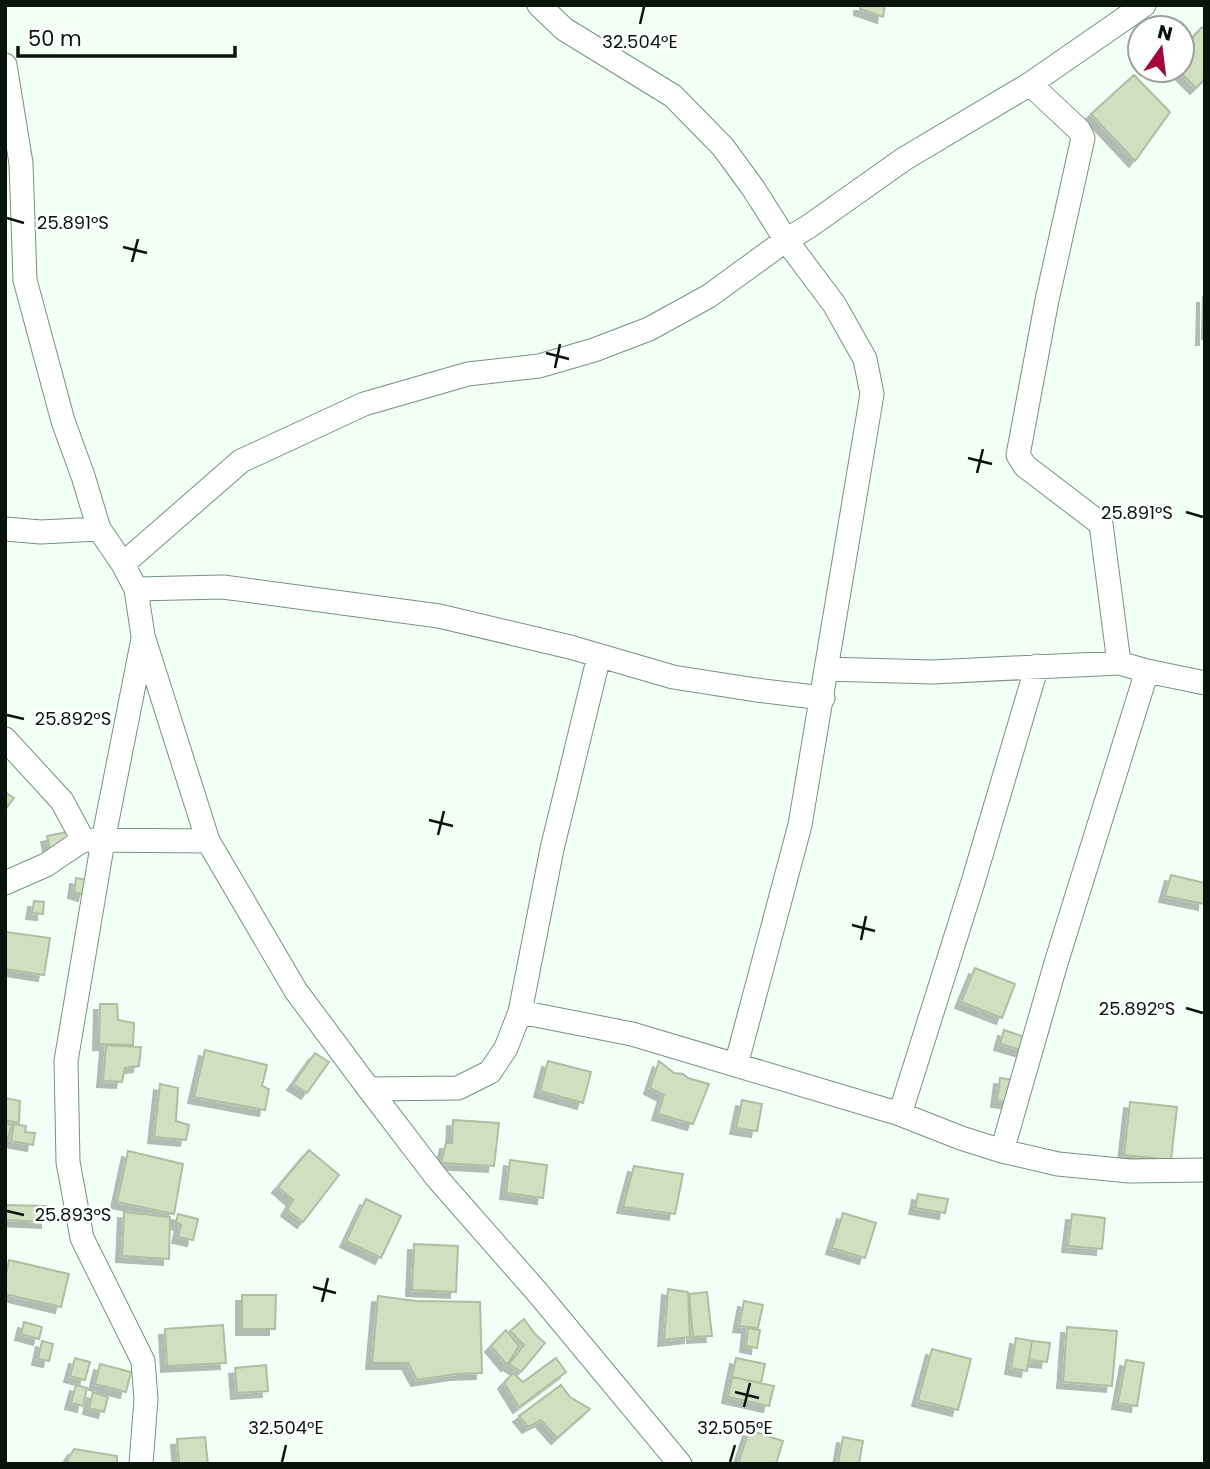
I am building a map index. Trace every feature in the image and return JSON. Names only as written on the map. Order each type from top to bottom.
[{"type":"street","points":[[539,5],[564,29],[673,96],[723,147],[786,240],[834,304],[866,359],[873,394],[800,825],[736,1065]]},
{"type":"street","points":[[123,564],[241,461],[364,404],[468,374],[539,366],[594,350],[649,329],[709,296],[905,159],[1030,84],[1144,5]]},
{"type":"street","points":[[5,65],[21,163],[15,284],[99,529],[136,589],[144,636],[208,841],[296,991],[369,1089],[437,1178],[538,1293],[680,1464]]},
{"type":"street","points":[[1030,84],[1079,130],[1083,138],[1046,300],[1018,455],[1025,466],[1101,524],[1119,663]]},
{"type":"street","points":[[5,529],[41,532],[99,529]]},
{"type":"street","points":[[136,589],[223,587],[439,616],[570,647],[673,677],[823,698]]},
{"type":"street","points":[[141,1464],[146,1398],[143,1361],[82,1238],[68,1162],[66,1061],[93,840],[144,636]]},
{"type":"street","points":[[369,1089],[458,1088],[490,1072],[506,1048],[520,1012],[552,849],[599,656]]},
{"type":"street","points":[[826,669],[932,672],[1119,663],[1205,683]]},
{"type":"street","points":[[900,1114],[1037,666]]},
{"type":"street","points":[[1002,1151],[1056,963],[1147,671]]},
{"type":"street","points":[[5,739],[62,801],[93,840]]},
{"type":"street","points":[[5,883],[47,865],[93,840],[208,841]]},
{"type":"street","points":[[520,1012],[632,1034],[900,1114],[1002,1151],[1058,1164],[1129,1171],[1205,1170]]},
{"type":"building","points":[[860,5],[885,5],[883,17],[860,9]]},
{"type":"building","points":[[1202,27],[1205,30],[1205,79],[1196,88],[1192,84],[1196,84],[1196,34]]},
{"type":"building","points":[[1126,82],[1143,84],[1170,112],[1135,161],[1091,114]]},
{"type":"building","points":[[1205,297],[1205,339],[1202,339]]},
{"type":"building","points":[[5,792],[14,798],[5,810]]},
{"type":"building","points":[[67,832],[70,845],[50,850],[47,836]]},
{"type":"building","points":[[1171,875],[1205,883],[1204,904],[1165,896]]},
{"type":"building","points":[[76,878],[87,880],[84,895],[74,892]]},
{"type":"building","points":[[34,901],[44,902],[43,914],[32,913]]},
{"type":"building","points":[[6,932],[50,938],[44,975],[5,969]]},
{"type":"building","points":[[975,968],[1015,984],[1002,1018],[961,1002]]},
{"type":"building","points":[[100,1004],[117,1004],[118,1020],[134,1023],[133,1045],[99,1044]]},
{"type":"building","points":[[1004,1030],[1028,1038],[1024,1051],[1000,1044]]},
{"type":"building","points":[[106,1045],[141,1047],[139,1066],[125,1068],[122,1082],[103,1081]]},
{"type":"building","points":[[205,1050],[267,1065],[262,1086],[269,1089],[265,1110],[194,1097]]},
{"type":"building","points":[[315,1053],[329,1062],[307,1093],[293,1084]]},
{"type":"building","points":[[548,1061],[591,1072],[583,1103],[540,1091]]},
{"type":"building","points":[[659,1061],[674,1073],[709,1084],[693,1124],[658,1114],[664,1095],[650,1088]]},
{"type":"building","points":[[1000,1078],[1017,1080],[1013,1103],[997,1101]]},
{"type":"building","points":[[160,1084],[178,1088],[176,1121],[189,1125],[186,1140],[154,1137]]},
{"type":"building","points":[[5,1098],[20,1101],[19,1123],[5,1120]]},
{"type":"building","points":[[742,1100],[762,1104],[757,1131],[736,1128]]},
{"type":"building","points":[[1130,1102],[1177,1107],[1171,1160],[1124,1155]]},
{"type":"building","points":[[453,1120],[499,1123],[494,1166],[441,1163],[446,1143],[452,1143]]},
{"type":"building","points":[[5,1123],[12,1125],[7,1141],[5,1141]]},
{"type":"building","points":[[14,1124],[26,1126],[25,1132],[35,1133],[33,1145],[11,1141]]},
{"type":"building","points":[[309,1150],[339,1175],[303,1222],[287,1210],[293,1200],[278,1187]]},
{"type":"building","points":[[128,1151],[183,1164],[174,1214],[117,1202]]},
{"type":"building","points":[[510,1160],[547,1165],[543,1198],[506,1193]]},
{"type":"building","points":[[634,1166],[683,1174],[675,1214],[623,1207]]},
{"type":"building","points":[[918,1194],[948,1199],[945,1213],[915,1208]]},
{"type":"building","points":[[366,1199],[401,1216],[381,1258],[346,1241]]},
{"type":"building","points":[[5,1205],[47,1206],[47,1222],[5,1220]]},
{"type":"building","points":[[124,1212],[170,1217],[169,1259],[122,1256]]},
{"type":"building","points":[[843,1213],[876,1223],[865,1258],[832,1248]]},
{"type":"building","points":[[178,1214],[198,1219],[193,1240],[178,1237],[181,1225],[176,1222]]},
{"type":"building","points":[[1072,1214],[1105,1218],[1102,1249],[1068,1246]]},
{"type":"building","points":[[414,1244],[458,1246],[456,1292],[412,1290]]},
{"type":"building","points":[[9,1260],[69,1274],[61,1307],[5,1294]]},
{"type":"building","points":[[668,1289],[688,1292],[690,1337],[664,1340]]},
{"type":"building","points":[[707,1292],[712,1336],[693,1337],[689,1294]]},
{"type":"building","points":[[242,1295],[276,1295],[275,1329],[242,1329]]},
{"type":"building","points":[[378,1296],[416,1301],[480,1302],[482,1373],[417,1380],[408,1363],[372,1363]]},
{"type":"building","points":[[744,1301],[763,1305],[758,1328],[739,1326]]},
{"type":"building","points":[[524,1319],[545,1343],[521,1372],[509,1364],[524,1345],[510,1331]]},
{"type":"building","points":[[24,1322],[42,1327],[39,1339],[21,1334]]},
{"type":"building","points":[[223,1325],[226,1363],[167,1366],[165,1329]]},
{"type":"building","points":[[1067,1327],[1117,1331],[1112,1386],[1063,1382]]},
{"type":"building","points":[[748,1328],[760,1330],[757,1348],[746,1346]]},
{"type":"building","points":[[506,1330],[519,1346],[507,1365],[491,1346]]},
{"type":"building","points":[[1016,1338],[1032,1341],[1027,1371],[1011,1368]]},
{"type":"building","points":[[42,1341],[53,1344],[49,1361],[38,1359]]},
{"type":"building","points":[[1032,1341],[1050,1343],[1047,1362],[1029,1360]]},
{"type":"building","points":[[932,1349],[971,1359],[958,1410],[918,1400]]},
{"type":"building","points":[[75,1358],[90,1362],[85,1380],[70,1376]]},
{"type":"building","points":[[556,1358],[566,1372],[519,1407],[504,1383],[513,1373],[523,1382]]},
{"type":"building","points":[[736,1358],[765,1364],[761,1383],[732,1377]]},
{"type":"building","points":[[1126,1360],[1144,1363],[1137,1406],[1118,1403]]},
{"type":"building","points":[[100,1364],[131,1372],[126,1392],[95,1384]]},
{"type":"building","points":[[266,1365],[268,1391],[237,1393],[235,1368]]},
{"type":"building","points":[[732,1377],[774,1386],[769,1406],[728,1397]]},
{"type":"building","points":[[76,1385],[87,1388],[83,1406],[71,1403]]},
{"type":"building","points":[[561,1385],[570,1397],[590,1409],[557,1438],[541,1420],[528,1427],[519,1416]]},
{"type":"building","points":[[93,1392],[108,1397],[104,1412],[89,1408]]},
{"type":"building","points":[[749,1430],[783,1441],[776,1464],[738,1464]]},
{"type":"building","points":[[205,1437],[208,1464],[179,1464],[177,1439]]},
{"type":"building","points":[[843,1437],[863,1441],[859,1464],[838,1464]]},
{"type":"building","points":[[74,1449],[117,1456],[117,1464],[69,1464],[67,1460]]}]
